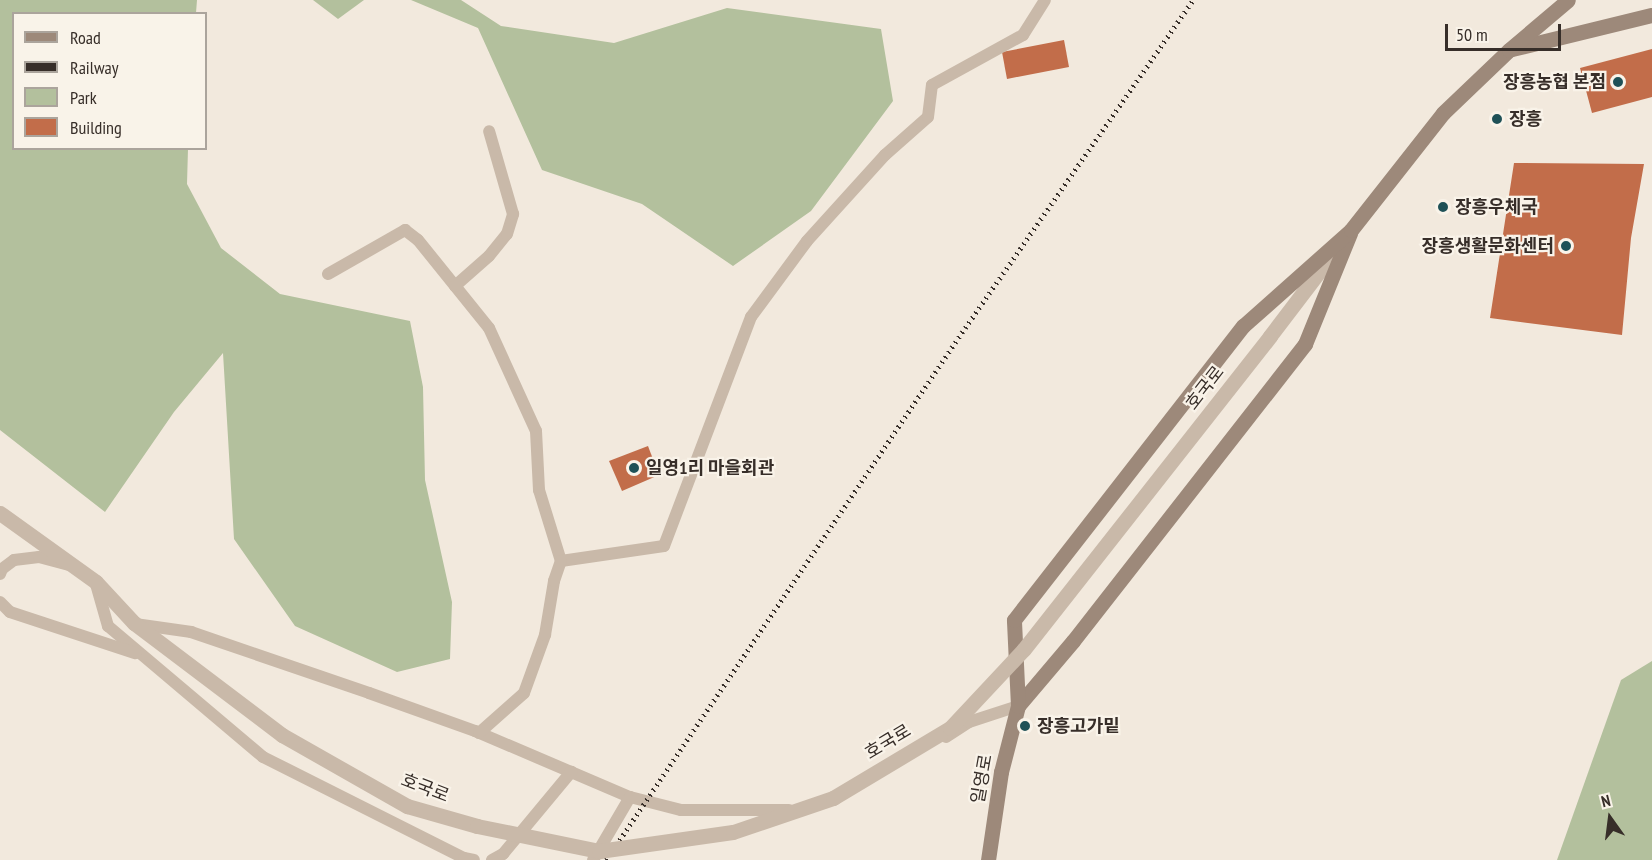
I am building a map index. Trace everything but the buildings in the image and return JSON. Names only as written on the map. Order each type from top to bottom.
[{"type":"main road","name":"호국로","points":[[1351,230],[1443,113],[1509,50],[1568,0]]},
{"type":"main road","points":[[1509,50],[1652,15]]},
{"type":"main road","points":[[1018,706],[1014,620],[1243,326],[1351,230]]},
{"type":"main road","points":[[1018,706],[1073,641],[1305,344],[1351,230]]},
{"type":"main road","name":"일영로","points":[[988,860],[1001,772],[1018,706]]},
{"type":"street","points":[[561,561],[664,546],[751,317],[807,241],[885,155],[928,117],[932,85],[1023,35],[1045,0]]},
{"type":"street","points":[[455,286],[495,249],[507,234],[513,214],[489,131]]},
{"type":"street","points":[[328,274],[405,230],[418,240],[489,328],[536,431],[538,490],[561,561],[554,581],[545,635],[524,693],[478,732]]},
{"type":"street","name":"호국로","points":[[0,513],[96,582],[134,624],[282,735],[407,806],[477,826],[599,851],[733,832],[833,798],[950,728],[1024,649],[1351,230]]},
{"type":"street","points":[[0,574],[14,560],[39,557],[74,566]]},
{"type":"street","points":[[96,582],[108,626],[263,757],[464,858],[474,860]]},
{"type":"street","points":[[0,602],[10,612],[142,655]]},
{"type":"street","points":[[134,624],[191,632],[478,732],[630,797],[681,810],[795,810],[918,754],[969,722],[1018,706]]},
{"type":"street","points":[[492,860],[503,854],[571,772]]},
{"type":"street","points":[[593,860],[630,797]]},
{"type":"green space","points":[[0,0],[197,0],[196,12],[12,12],[12,150],[188,150],[187,184],[221,248],[280,294],[410,321],[423,387],[425,480],[452,602],[450,659],[397,672],[295,626],[234,539],[223,353],[174,412],[105,512],[0,430]]},
{"type":"green space","points":[[313,0],[364,0],[338,19]]},
{"type":"green space","points":[[411,0],[461,0],[501,26],[614,43],[727,8],[881,29],[893,101],[811,211],[733,266],[642,204],[542,170],[478,28]]},
{"type":"green space","points":[[1652,661],[1652,860],[1557,860],[1621,680]]},
{"type":"railway","points":[[606,860],[965,328],[1193,0]]},
{"type":"place","name":"장흥농협 본점","points":[[1618,82]]},
{"type":"place","name":"장흥","points":[[1497,119]]},
{"type":"place","name":"장흥우체국","points":[[1443,207]]},
{"type":"place","name":"장흥생활문화센터","points":[[1566,246]]},
{"type":"place","name":"일영1리 마을회관","points":[[634,468]]},
{"type":"place","name":"장흥고가밑","points":[[1025,726]]}]
